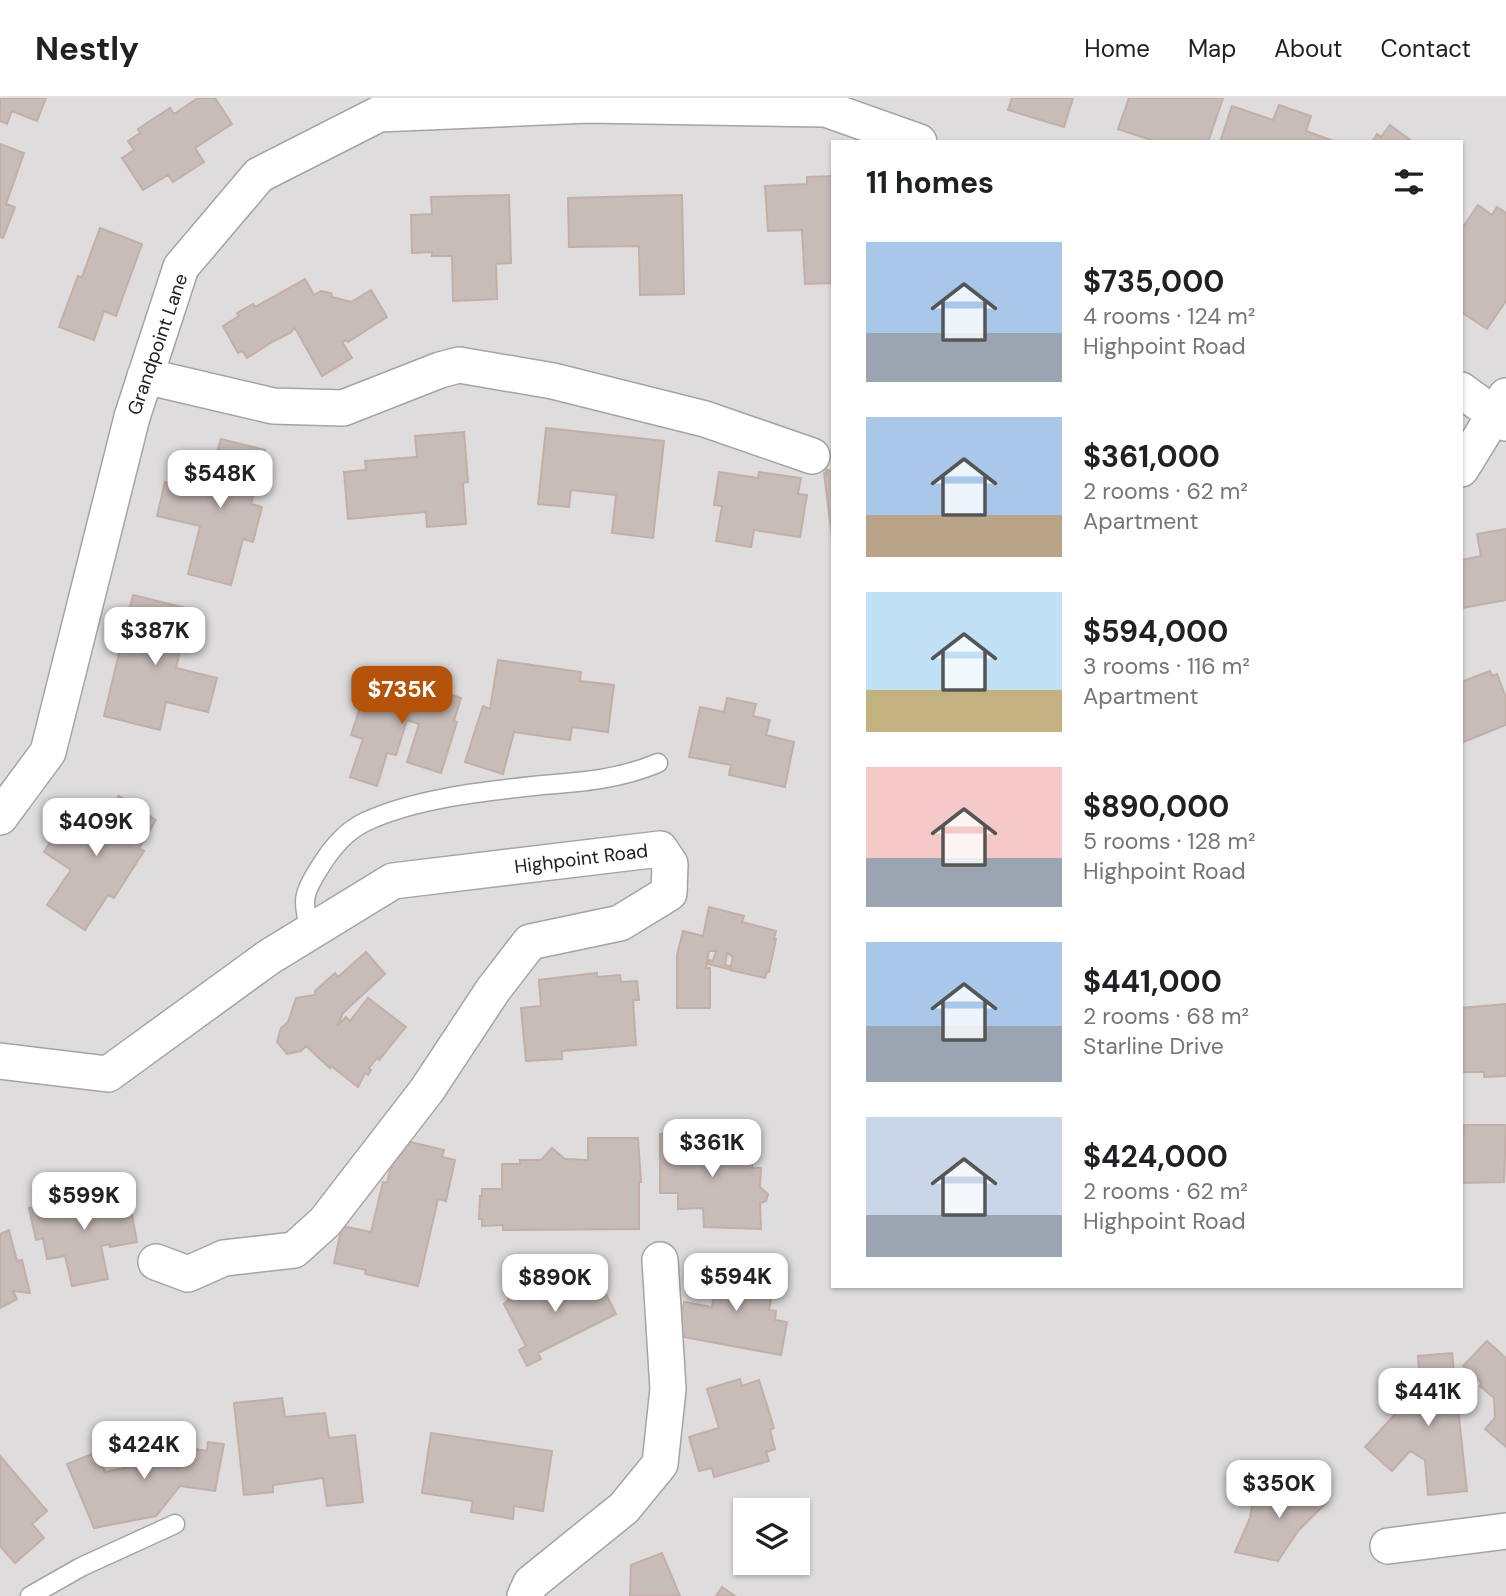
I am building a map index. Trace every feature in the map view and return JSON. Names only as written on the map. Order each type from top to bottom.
[{"type":"street","name":"Grandpoint Lane","points":[[0,817],[48,752],[132,417],[181,267],[259,175],[379,114],[587,105],[826,109],[880,135],[908,140]]},
{"type":"street","points":[[145,376],[273,406],[343,408],[459,365],[553,381],[692,416],[812,456]]},
{"type":"street","points":[[1463,391],[1502,411],[1463,466]]},
{"type":"street","name":"Highpoint Road","points":[[0,1061],[108,1074],[270,957],[393,881],[660,849],[670,864],[669,893],[620,923],[530,942],[493,990],[427,1090],[325,1222],[294,1250],[224,1258],[188,1274],[156,1262]]},
{"type":"street","points":[[524,1596],[531,1583],[624,1508],[660,1464],[668,1389],[660,1260]]},
{"type":"street","points":[[1388,1546],[1506,1531]]},
{"type":"lane","points":[[311,931],[303,905],[314,876],[339,842],[364,822],[407,805],[538,786],[613,779],[658,763]]},
{"type":"lane","points":[[30,1596],[81,1567],[175,1524]]},
{"type":"shaded area","points":[[0,98],[1506,98],[1506,1596],[0,1596]]},
{"type":"building","points":[[0,98],[46,98],[37,121],[12,111],[7,124],[0,121]]},
{"type":"building","points":[[198,98],[215,98],[232,124],[195,148],[204,162],[173,182],[168,175],[143,190],[122,158],[134,150],[128,141],[140,133],[138,129],[170,108],[174,114]]},
{"type":"building","points":[[1012,98],[1073,98],[1064,127],[1008,110]]},
{"type":"building","points":[[1129,98],[1223,98],[1209,140],[1151,140],[1118,129]]},
{"type":"building","points":[[1279,105],[1311,116],[1306,131],[1331,140],[1221,140],[1232,106],[1273,120]]},
{"type":"building","points":[[1390,125],[1410,140],[1373,140],[1377,134],[1381,137]]},
{"type":"building","points":[[0,144],[24,153],[6,204],[15,207],[3,238],[0,237]]},
{"type":"building","points":[[831,176],[831,283],[805,284],[802,230],[768,231],[765,186],[807,184],[807,177]]},
{"type":"building","points":[[509,195],[511,263],[496,264],[497,299],[453,301],[452,256],[432,256],[432,252],[412,253],[411,215],[432,214],[431,197]]},
{"type":"building","points":[[682,195],[684,294],[640,295],[639,246],[569,247],[568,198]]},
{"type":"building","points":[[1478,205],[1492,215],[1497,207],[1506,213],[1506,301],[1487,329],[1463,313],[1463,227]]},
{"type":"building","points":[[100,228],[142,244],[116,316],[104,311],[94,340],[59,327],[78,276],[82,277]]},
{"type":"building","points":[[305,279],[314,295],[321,291],[351,302],[371,290],[387,317],[348,342],[342,342],[352,358],[322,376],[295,328],[247,358],[242,351],[238,353],[223,326],[239,316],[237,313],[253,304],[255,307]]},
{"type":"building","points":[[546,428],[664,441],[653,538],[612,533],[616,495],[571,490],[569,507],[538,504]]},
{"type":"building","points":[[464,432],[468,482],[463,483],[466,524],[427,527],[426,512],[348,519],[344,472],[366,470],[365,461],[417,457],[415,436]]},
{"type":"building","points":[[221,439],[265,450],[263,459],[267,460],[263,478],[258,477],[251,504],[262,507],[253,542],[243,539],[231,585],[188,574],[200,526],[157,516],[165,482],[208,492],[210,485],[207,485]]},
{"type":"building","points":[[825,469],[831,471],[831,529],[824,473],[827,474]]},
{"type":"building","points":[[719,472],[758,478],[759,472],[801,478],[798,494],[807,495],[800,537],[754,530],[751,547],[716,541],[722,506],[714,505]]},
{"type":"building","points":[[1506,529],[1506,600],[1463,608],[1463,560],[1481,556],[1477,534]]},
{"type":"building","points":[[133,595],[190,609],[176,668],[217,678],[208,712],[166,702],[160,730],[104,716]]},
{"type":"building","points":[[498,660],[581,672],[580,681],[614,685],[608,732],[572,727],[570,740],[514,732],[503,774],[465,762],[483,706],[490,709]]},
{"type":"building","points":[[1490,671],[1492,676],[1497,674],[1506,698],[1506,725],[1463,742],[1463,681]]},
{"type":"building","points":[[371,674],[461,698],[454,721],[457,722],[441,773],[407,762],[419,724],[407,720],[396,755],[387,753],[377,786],[350,777],[363,739],[351,735]]},
{"type":"building","points":[[727,698],[756,704],[753,716],[770,720],[766,735],[794,742],[785,787],[729,775],[731,765],[689,757],[700,707],[724,712]]},
{"type":"building","points":[[119,796],[156,820],[139,848],[144,851],[114,898],[108,895],[85,930],[47,905],[71,870],[44,852],[74,805],[101,824]]},
{"type":"building","points":[[709,907],[744,916],[742,922],[776,931],[769,972],[765,978],[730,970],[733,957],[727,953],[725,965],[729,966],[728,969],[708,964],[709,960],[713,961],[716,951],[709,951],[706,968],[710,968],[710,1008],[677,1008],[677,955],[683,931],[703,936]]},
{"type":"building","points":[[366,952],[385,974],[343,1013],[338,1025],[346,1017],[350,1021],[368,998],[406,1027],[369,1068],[371,1070],[368,1075],[365,1073],[358,1087],[331,1066],[330,1068],[306,1046],[301,1051],[287,1054],[277,1042],[281,1028],[288,1022],[296,998],[315,995],[315,991],[335,973],[338,977]]},
{"type":"building","points":[[597,973],[597,977],[620,975],[621,982],[637,981],[639,1000],[633,1000],[636,1045],[562,1051],[562,1059],[526,1061],[521,1008],[541,1006],[539,980]]},
{"type":"building","points":[[1506,1004],[1506,1076],[1484,1077],[1484,1072],[1463,1072],[1463,1008]]},
{"type":"building","points":[[1464,1125],[1506,1125],[1504,1182],[1463,1183]]},
{"type":"building","points":[[660,1134],[713,1134],[716,1137],[716,1145],[752,1145],[752,1168],[761,1168],[760,1187],[768,1194],[766,1201],[760,1203],[761,1229],[704,1227],[703,1208],[678,1209],[678,1193],[660,1193]]},
{"type":"building","points":[[588,1138],[638,1138],[641,1182],[639,1229],[503,1230],[503,1225],[482,1226],[482,1219],[479,1219],[482,1189],[502,1189],[502,1164],[520,1164],[520,1160],[541,1160],[552,1148],[565,1159],[588,1160]]},
{"type":"building","points":[[398,1139],[444,1150],[442,1157],[455,1160],[446,1201],[438,1199],[418,1286],[365,1274],[366,1270],[334,1263],[342,1226],[371,1232],[383,1182],[387,1183]]},
{"type":"building","points":[[118,1190],[122,1206],[130,1204],[137,1242],[101,1246],[108,1279],[72,1286],[65,1256],[47,1259],[43,1238],[36,1240],[29,1208]]},
{"type":"building","points":[[9,1230],[17,1261],[22,1260],[30,1293],[13,1291],[17,1299],[0,1308],[0,1234]]},
{"type":"building","points":[[720,1261],[768,1270],[764,1298],[771,1299],[769,1310],[776,1311],[775,1320],[787,1322],[781,1355],[678,1336],[684,1302],[712,1307]]},
{"type":"building","points":[[598,1278],[616,1314],[538,1353],[541,1359],[527,1366],[519,1350],[526,1346],[504,1304],[526,1282],[549,1280],[557,1292],[561,1290],[564,1296]]},
{"type":"building","points":[[1487,1341],[1506,1358],[1506,1447],[1485,1429],[1495,1418],[1494,1398],[1463,1366]]},
{"type":"building","points":[[1452,1353],[1467,1491],[1428,1495],[1425,1460],[1410,1451],[1392,1471],[1365,1447],[1409,1399],[1407,1395],[1410,1384],[1420,1380],[1418,1356]]},
{"type":"building","points":[[740,1379],[742,1386],[759,1380],[774,1428],[770,1430],[775,1449],[766,1452],[769,1461],[714,1477],[712,1468],[699,1471],[689,1437],[719,1428],[707,1389]]},
{"type":"building","points":[[282,1398],[285,1417],[325,1413],[329,1438],[355,1435],[363,1502],[327,1506],[323,1478],[273,1485],[273,1492],[244,1495],[234,1403]]},
{"type":"building","points":[[168,1429],[190,1448],[207,1451],[208,1442],[224,1444],[215,1491],[180,1486],[156,1516],[94,1528],[67,1464],[97,1452],[105,1472],[139,1465]]},
{"type":"building","points":[[431,1433],[552,1451],[543,1511],[514,1506],[513,1519],[471,1512],[473,1501],[422,1493]]},
{"type":"building","points":[[0,1456],[47,1511],[32,1524],[44,1538],[15,1563],[0,1546]]},
{"type":"building","points":[[1293,1475],[1327,1502],[1298,1531],[1278,1561],[1235,1552],[1250,1518],[1252,1506],[1261,1502]]},
{"type":"building","points":[[662,1553],[680,1596],[630,1596],[631,1565]]},
{"type":"building","points":[[722,1587],[735,1596],[716,1596]]}]
